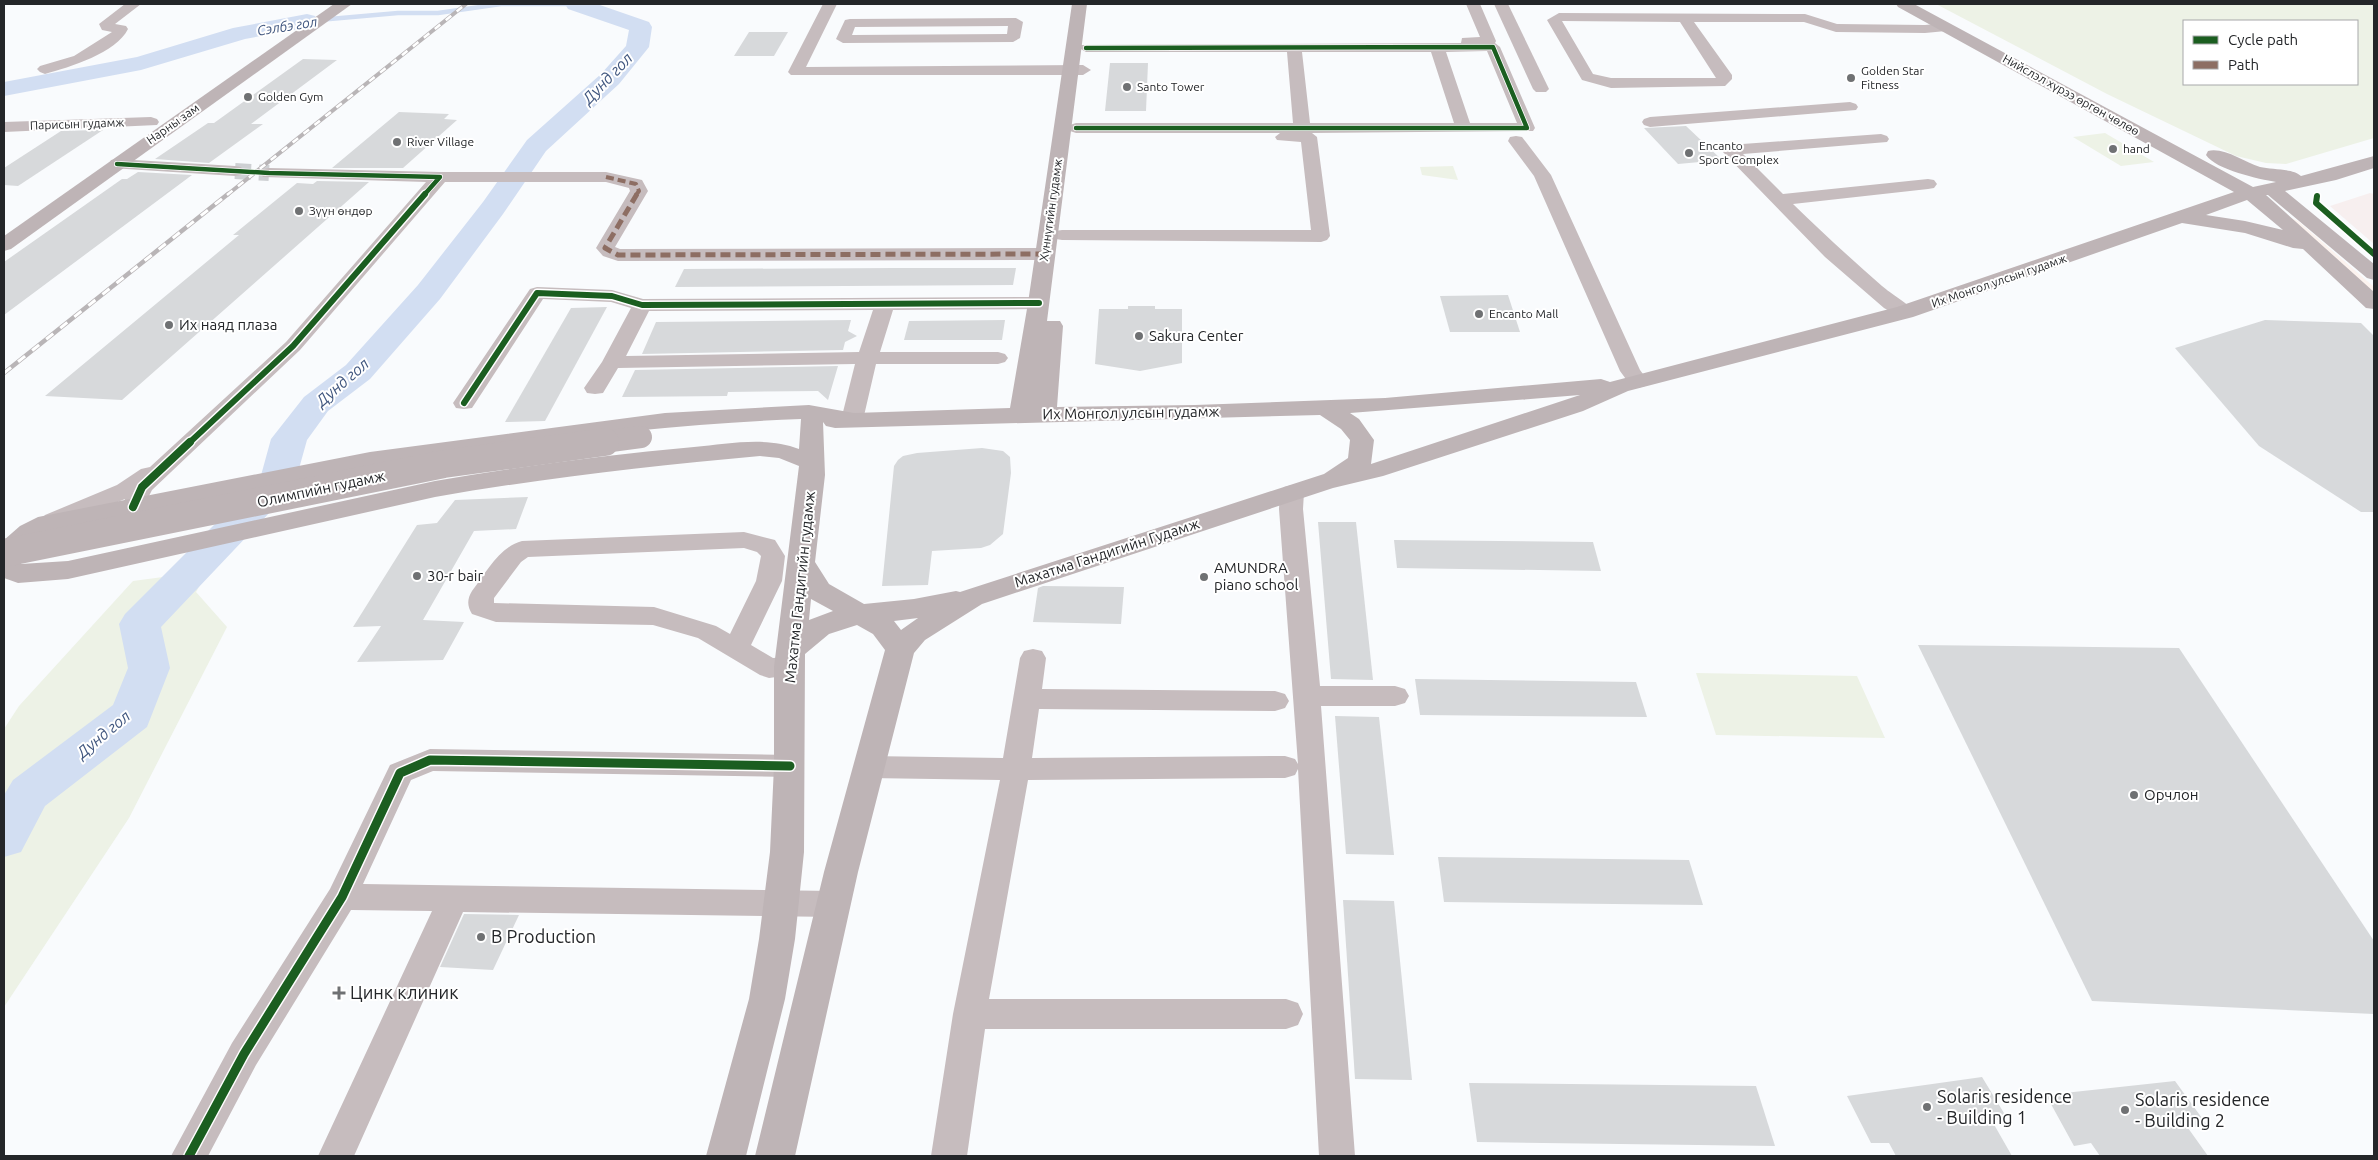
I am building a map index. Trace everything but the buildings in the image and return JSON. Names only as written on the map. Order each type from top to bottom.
[{"type":"main road","name":"Нарны зам","points":[[4,224],[319,4]]},
{"type":"main road","name":"Нарны зам","points":[[4,245],[344,4]]},
{"type":"main road","name":"Хүннүгийн гудамж","points":[[1044,414],[1062,235],[1075,133],[1079,4]]},
{"type":"main road","name":"Хүннүгийн гудамж","points":[[1020,415],[1026,391],[1045,254],[1077,70],[1087,44],[1092,4]]},
{"type":"main road","name":"Нийслэл хүрээ өргөн чөлөө","points":[[1903,4],[2250,194],[2270,208],[2374,303]]},
{"type":"main road","name":"Нийслэл хүрээ өргөн чөлөө","points":[[1921,4],[2101,100],[2201,149],[2271,189],[2302,212],[2374,274]]},
{"type":"main road","points":[[2201,149],[2243,169],[2265,174],[2294,178],[2329,176]]},
{"type":"main road","name":"Их Монгол улсын гудамж","points":[[1327,480],[1374,471],[1575,406],[1629,384],[1905,312],[2250,194],[2329,176],[2374,162]]},
{"type":"main road","points":[[2182,218],[2241,224],[2269,231],[2302,245],[2321,256]]},
{"type":"main road","name":"Их Монгол улсын гудамж","points":[[641,437],[852,420],[1044,414],[1195,412],[1436,402],[1629,384]]},
{"type":"main road","points":[[1323,406],[1350,424],[1362,440],[1360,461],[1327,480]]},
{"type":"main road","points":[[812,462],[783,451],[760,449],[633,460],[483,480],[367,504],[147,554],[46,573],[18,574],[8,568],[6,555],[16,542],[29,531],[47,523],[133,508],[370,460],[665,420],[809,412],[852,420]]},
{"type":"main road","name":"Махатма Гандигийн гудамж","points":[[726,1156],[767,999],[788,852],[790,658],[803,564],[812,474],[811,422]]},
{"type":"main road","name":"Олимпийн гудамж","points":[[4,553],[444,464],[641,437]]},
{"type":"main road","name":"Махатма Гандигийн Гудамж","points":[[900,649],[915,633],[972,597],[1327,480]]},
{"type":"main road","points":[[4,558],[73,539]]},
{"type":"main road","points":[[775,1156],[834,904],[900,649],[883,627],[819,591],[803,564]]},
{"type":"main road","points":[[790,658],[805,635],[831,621],[859,612],[915,608],[972,597]]},
{"type":"street","points":[[45,69],[79,59],[118,35],[120,29],[107,27],[106,24],[134,4]]},
{"type":"street","points":[[830,4],[796,72],[1077,70]]},
{"type":"street","points":[[1087,44],[1489,42],[1473,4]]},
{"type":"street","points":[[1501,4],[1541,89]]},
{"type":"street","points":[[1783,4],[1805,18],[1836,28],[1900,30],[1946,27]]},
{"type":"street","points":[[1684,17],[1724,75],[1724,79],[1720,83],[1611,83],[1587,77],[1554,20],[1559,16],[1684,17],[1805,18]]},
{"type":"street","points":[[1016,22],[1013,38],[844,39],[847,30],[850,23],[1016,22]]},
{"type":"street","points":[[817,30],[847,30]]},
{"type":"street","points":[[1075,133],[1302,128],[1527,128],[1493,47],[1087,44]]},
{"type":"street","points":[[1294,47],[1302,128]]},
{"type":"street","points":[[1437,47],[1464,128]]},
{"type":"street","points":[[1650,122],[1850,107]]},
{"type":"street","points":[[1698,118],[1832,253],[1891,304],[1905,312]]},
{"type":"street","name":"Парисын гудамж","points":[[4,127],[151,122]]},
{"type":"street","points":[[1062,235],[1321,236],[1309,136],[1075,133]]},
{"type":"street","points":[[1729,150],[1882,139]]},
{"type":"street","points":[[1516,141],[1542,174],[1630,371],[1629,384]]},
{"type":"street","points":[[117,164],[235,171]]},
{"type":"street","points":[[269,173],[440,177],[606,177],[636,184],[639,191],[605,248],[618,255],[1045,254]]},
{"type":"street","points":[[133,508],[142,487],[164,464],[293,346],[440,177]]},
{"type":"street","points":[[1779,200],[1928,184]]},
{"type":"street","points":[[464,403],[536,293],[612,296],[642,305],[1039,303]]},
{"type":"street","points":[[852,420],[867,359],[885,304]]},
{"type":"street","points":[[595,388],[612,362],[642,305]]},
{"type":"street","points":[[612,362],[727,361],[762,358],[998,358]]},
{"type":"street","points":[[47,523],[125,490],[164,464]]},
{"type":"street","points":[[1292,492],[1291,509],[1320,870],[1337,1156]]},
{"type":"street","points":[[736,649],[768,581],[773,556],[766,546],[744,540],[522,549],[512,556],[481,597],[481,608],[496,613],[654,616],[707,632],[736,649],[769,668],[790,658]]},
{"type":"street","points":[[949,1156],[970,1014],[1016,769],[1033,658]]},
{"type":"street","points":[[1306,696],[1395,696]]},
{"type":"street","points":[[1027,699],[1275,702]]},
{"type":"street","points":[[189,1156],[244,1054],[342,897],[400,773],[430,760],[790,766]]},
{"type":"street","points":[[868,767],[1016,769],[1285,766]]},
{"type":"street","points":[[342,897],[834,904]]},
{"type":"street","points":[[336,1156],[453,899]]},
{"type":"street","points":[[970,1014],[1286,1014]]},
{"type":"shaded area","points":[[1936,4],[2374,4],[2374,138],[2286,164],[2266,163],[2236,156],[2107,94]]},
{"type":"shaded area","name":"hand","points":[[2105,133],[2154,162],[2121,166],[2073,137]]},
{"type":"shaded area","points":[[1453,166],[1458,180],[1422,175],[1420,167]]},
{"type":"shaded area","points":[[2370,193],[2374,194],[2374,244],[2330,206]]},
{"type":"shaded area","points":[[2291,218],[2298,221],[2374,287],[2374,294]]},
{"type":"shaded area","points":[[208,571],[196,592],[227,627],[129,818],[4,1007],[4,729],[19,706],[133,581]]},
{"type":"shaded area","points":[[1696,673],[1857,676],[1885,738],[1716,735]]},
{"type":"waterway","name":"Сэлбэ гол","points":[[307,21],[398,13],[438,13],[501,4],[576,4]]},
{"type":"waterway","name":"Дунд гол","points":[[4,838],[29,793],[131,715],[149,668],[140,624],[277,483],[289,439],[316,404],[358,372],[429,292],[493,208],[536,146],[570,113],[610,79],[637,47],[641,27],[576,4]]},
{"type":"waterway","name":"Сэлбэ гол","points":[[4,89],[141,63],[241,33],[307,21]]},
{"type":"tunnel","points":[[235,171],[269,173]]},
{"type":"railway","points":[[227,195],[466,4]]},
{"type":"railway","points":[[4,373],[228,194]]},
{"type":"marked path","points":[[606,177],[636,184],[639,191],[605,248],[618,255],[1045,254]]},
{"type":"cycle path","points":[[1076,128],[1527,128],[1493,47],[1086,48]]},
{"type":"cycle path","points":[[117,164],[269,173],[440,177],[293,346],[142,487],[133,507]]},
{"type":"cycle path","points":[[2317,196],[2316,203],[2374,254]]},
{"type":"cycle path","points":[[464,403],[537,293],[612,296],[642,305],[1039,303]]},
{"type":"cycle path","points":[[189,1156],[244,1054],[342,897],[400,773],[430,760],[790,766]]},
{"type":"place","name":"Golden Star Fitness","points":[[1851,78]]},
{"type":"place","name":"Santo Tower","points":[[1127,87]]},
{"type":"place","name":"Golden Gym","points":[[248,97]]},
{"type":"place","name":"River Village","points":[[397,142]]},
{"type":"place","name":"hand","points":[[2113,149]]},
{"type":"place","name":"Encanto Sport Complex","points":[[1689,153]]},
{"type":"place","name":"Зүүн өндөр","points":[[299,211]]},
{"type":"place","name":"Encanto Mall","points":[[1479,314]]},
{"type":"place","name":"Их наяд плаза","points":[[169,325]]},
{"type":"place","name":"Sakura Center","points":[[1139,336]]},
{"type":"place","name":"30-r bair","points":[[417,576]]},
{"type":"place","name":"AMUNDRA piano school","points":[[1204,577]]},
{"type":"place","name":"Орчлон","points":[[2134,795]]},
{"type":"place","name":"B Production","points":[[481,937]]},
{"type":"place","name":"Цинк клиник","points":[[339,993]]},
{"type":"place","name":"Solaris residence - Building 1","points":[[1927,1107]]},
{"type":"place","name":"Solaris residence - Building 2","points":[[2125,1110]]}]
